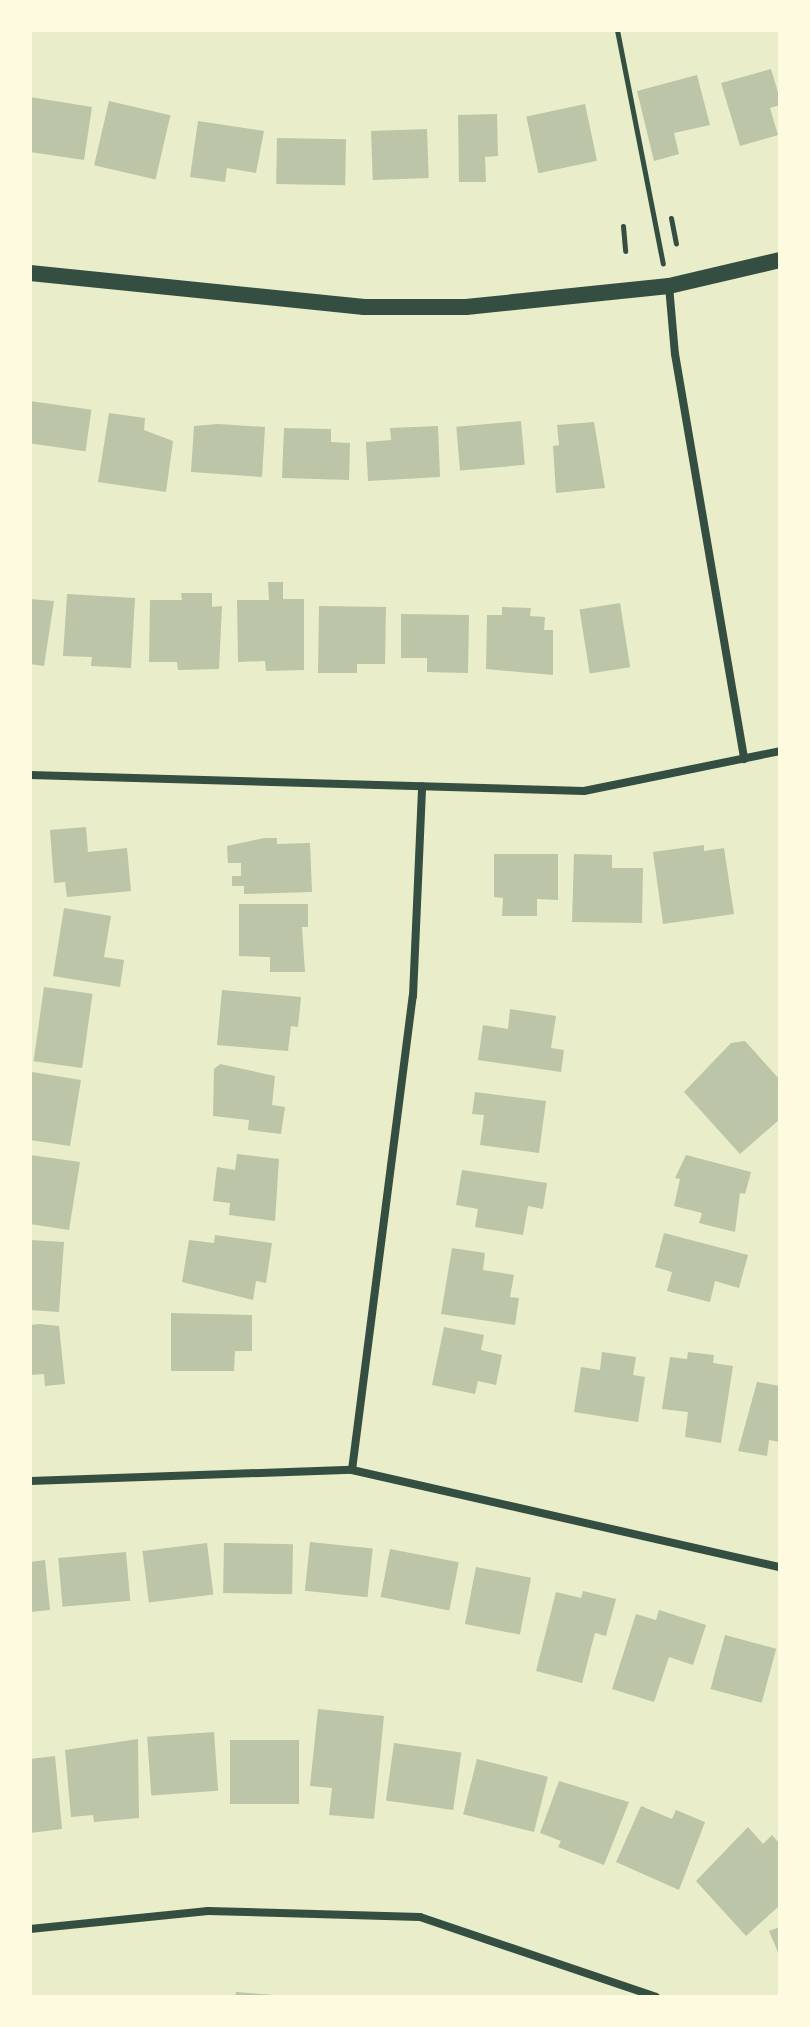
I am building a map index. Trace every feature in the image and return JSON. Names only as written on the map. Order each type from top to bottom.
[{"type":"main road","points":[[30,273],[364,307],[466,307],[669,286],[780,260]]},
{"type":"street","points":[[669,286],[675,354],[744,759]]},
{"type":"street","points":[[30,775],[584,791],[780,751]]},
{"type":"street","points":[[352,1470],[413,996],[422,786]]},
{"type":"street","points":[[30,1481],[352,1470],[780,1567]]},
{"type":"street","points":[[30,1929],[208,1911],[420,1917],[656,1997]]},
{"type":"path","points":[[617,30],[669,286]]},
{"type":"path","points":[[671,218],[676,244]]},
{"type":"path","points":[[623,226],[625,251]]},
{"type":"building","points":[[771,69],[780,99],[780,105],[770,108],[778,135],[740,146],[721,83]]},
{"type":"building","points":[[697,75],[710,125],[674,133],[679,154],[654,161],[637,91]]},
{"type":"building","points":[[30,97],[92,107],[84,160],[30,152]]},
{"type":"building","points":[[109,101],[170,115],[156,179],[94,165]]},
{"type":"building","points":[[585,104],[597,161],[538,173],[526,116]]},
{"type":"building","points":[[497,114],[498,156],[485,157],[486,182],[459,182],[458,115]]},
{"type":"building","points":[[198,121],[264,131],[256,173],[227,168],[225,182],[190,177]]},
{"type":"building","points":[[427,129],[429,178],[373,180],[371,131]]},
{"type":"building","points":[[277,138],[346,139],[345,185],[276,184]]},
{"type":"building","points":[[30,401],[91,410],[86,451],[30,443]]},
{"type":"building","points":[[109,413],[145,418],[144,430],[173,441],[166,492],[98,482]]},
{"type":"building","points":[[521,421],[525,465],[460,470],[456,427]]},
{"type":"building","points":[[594,422],[605,488],[556,493],[553,446],[559,445],[557,425]]},
{"type":"building","points":[[194,426],[265,427],[262,477],[191,472]]},
{"type":"building","points":[[438,426],[440,477],[368,481],[366,442],[391,440],[390,428]]},
{"type":"building","points":[[284,428],[331,429],[331,442],[350,443],[349,480],[282,478]]},
{"type":"building","points":[[268,582],[283,582],[283,599],[304,599],[304,670],[266,671],[265,661],[238,662],[237,600],[269,600]]},
{"type":"building","points":[[181,593],[212,593],[212,607],[222,606],[219,669],[178,670],[177,662],[149,662],[150,600],[182,600]]},
{"type":"building","points":[[67,594],[135,598],[131,668],[91,666],[92,657],[63,656]]},
{"type":"building","points":[[30,599],[54,601],[44,666],[30,664]]},
{"type":"building","points":[[620,603],[630,667],[590,674],[580,609]]},
{"type":"building","points":[[319,606],[386,607],[385,664],[357,664],[357,673],[318,673]]},
{"type":"building","points":[[502,607],[531,608],[530,616],[545,617],[544,630],[553,630],[553,675],[486,669],[487,615],[502,615]]},
{"type":"building","points":[[401,614],[469,615],[468,673],[427,672],[427,658],[401,658]]},
{"type":"building","points":[[86,827],[88,852],[127,848],[131,891],[67,897],[65,882],[54,883],[50,830]]},
{"type":"building","points":[[277,838],[277,844],[310,843],[312,892],[244,894],[244,886],[232,886],[232,876],[241,876],[241,863],[228,863],[227,846]]},
{"type":"building","points":[[704,845],[704,851],[724,848],[734,914],[663,924],[653,852]]},
{"type":"building","points":[[494,854],[558,854],[558,900],[537,899],[537,916],[502,916],[503,898],[494,897]]},
{"type":"building","points":[[574,854],[612,855],[612,868],[643,868],[642,923],[572,922]]},
{"type":"building","points":[[239,904],[308,904],[308,927],[302,927],[305,972],[270,972],[270,957],[239,956]]},
{"type":"building","points":[[64,908],[111,916],[104,957],[124,960],[120,987],[53,976]]},
{"type":"building","points":[[44,987],[93,994],[82,1068],[34,1061]]},
{"type":"building","points":[[222,990],[301,997],[298,1027],[291,1026],[288,1051],[217,1045]]},
{"type":"building","points":[[510,1009],[556,1016],[551,1048],[564,1050],[561,1072],[478,1060],[483,1025],[508,1029]]},
{"type":"building","points":[[745,1041],[780,1080],[780,1119],[740,1154],[684,1092],[731,1043]]},
{"type":"building","points":[[220,1064],[275,1076],[272,1105],[285,1107],[281,1134],[248,1130],[249,1120],[213,1116],[214,1069]]},
{"type":"building","points":[[32,1072],[81,1080],[70,1146],[30,1140]]},
{"type":"building","points":[[475,1092],[546,1101],[539,1153],[480,1145],[484,1115],[472,1114]]},
{"type":"building","points":[[237,1154],[279,1159],[275,1221],[229,1215],[230,1203],[213,1201],[217,1167],[235,1170]]},
{"type":"building","points":[[30,1155],[80,1162],[69,1230],[30,1224]]},
{"type":"building","points":[[686,1155],[751,1172],[745,1194],[740,1193],[735,1232],[699,1223],[702,1213],[674,1206],[680,1179],[675,1178]]},
{"type":"building","points":[[462,1170],[547,1183],[543,1209],[528,1206],[523,1235],[475,1227],[478,1209],[456,1205]]},
{"type":"building","points":[[664,1233],[748,1255],[739,1288],[715,1281],[710,1302],[667,1291],[672,1272],[655,1267]]},
{"type":"building","points":[[215,1235],[272,1243],[266,1283],[256,1281],[253,1300],[182,1282],[189,1240],[214,1243]]},
{"type":"building","points":[[30,1240],[64,1242],[59,1312],[30,1310]]},
{"type":"building","points":[[452,1248],[485,1253],[483,1270],[514,1275],[510,1297],[519,1298],[515,1325],[441,1314]]},
{"type":"building","points":[[171,1313],[252,1315],[252,1351],[235,1351],[234,1371],[171,1371]]},
{"type":"building","points":[[30,1325],[59,1326],[65,1384],[45,1386],[44,1374],[30,1375]]},
{"type":"building","points":[[444,1327],[484,1335],[481,1350],[502,1355],[496,1385],[478,1381],[475,1394],[432,1385]]},
{"type":"building","points":[[602,1352],[636,1357],[633,1375],[645,1377],[638,1422],[574,1412],[581,1367],[600,1370]]},
{"type":"building","points":[[688,1352],[714,1355],[713,1363],[733,1366],[721,1443],[685,1437],[688,1412],[662,1409],[670,1357],[687,1359]]},
{"type":"building","points":[[757,1382],[780,1386],[780,1442],[769,1440],[767,1456],[738,1451]]},
{"type":"building","points":[[310,1542],[373,1549],[368,1597],[305,1591]]},
{"type":"building","points":[[207,1543],[213,1595],[149,1603],[142,1551]]},
{"type":"building","points":[[224,1543],[293,1544],[292,1594],[223,1593]]},
{"type":"building","points":[[390,1549],[459,1562],[449,1610],[381,1597]]},
{"type":"building","points":[[126,1552],[130,1601],[63,1607],[58,1558]]},
{"type":"building","points":[[45,1560],[50,1610],[30,1612],[30,1562]]},
{"type":"building","points":[[476,1567],[531,1578],[520,1635],[465,1624]]},
{"type":"building","points":[[583,1591],[616,1599],[606,1636],[595,1633],[582,1683],[536,1671],[556,1592],[581,1598]]},
{"type":"building","points":[[659,1610],[706,1625],[693,1665],[669,1657],[654,1702],[612,1689],[636,1614],[656,1620]]},
{"type":"building","points":[[725,1635],[776,1649],[762,1703],[711,1689]]},
{"type":"building","points":[[318,1709],[384,1716],[374,1819],[329,1815],[332,1788],[310,1786]]},
{"type":"building","points":[[214,1732],[218,1791],[151,1796],[147,1737]]},
{"type":"building","points":[[138,1739],[139,1818],[94,1822],[93,1815],[71,1817],[65,1750]]},
{"type":"building","points":[[230,1740],[299,1740],[299,1804],[230,1804]]},
{"type":"building","points":[[394,1743],[461,1752],[453,1810],[386,1800]]},
{"type":"building","points":[[55,1756],[62,1829],[30,1833],[30,1759]]},
{"type":"building","points":[[477,1759],[548,1777],[534,1832],[463,1814]]},
{"type":"building","points":[[559,1781],[629,1802],[604,1865],[558,1847],[561,1841],[540,1833]]},
{"type":"building","points":[[641,1806],[672,1819],[676,1810],[705,1822],[679,1890],[616,1862]]},
{"type":"building","points":[[748,1827],[763,1844],[772,1835],[780,1844],[780,1905],[746,1936],[696,1881]]},
{"type":"building","points":[[780,1927],[780,1957],[769,1931]]},
{"type":"building","points":[[236,1992],[275,1995],[275,1997],[235,1997]]}]
